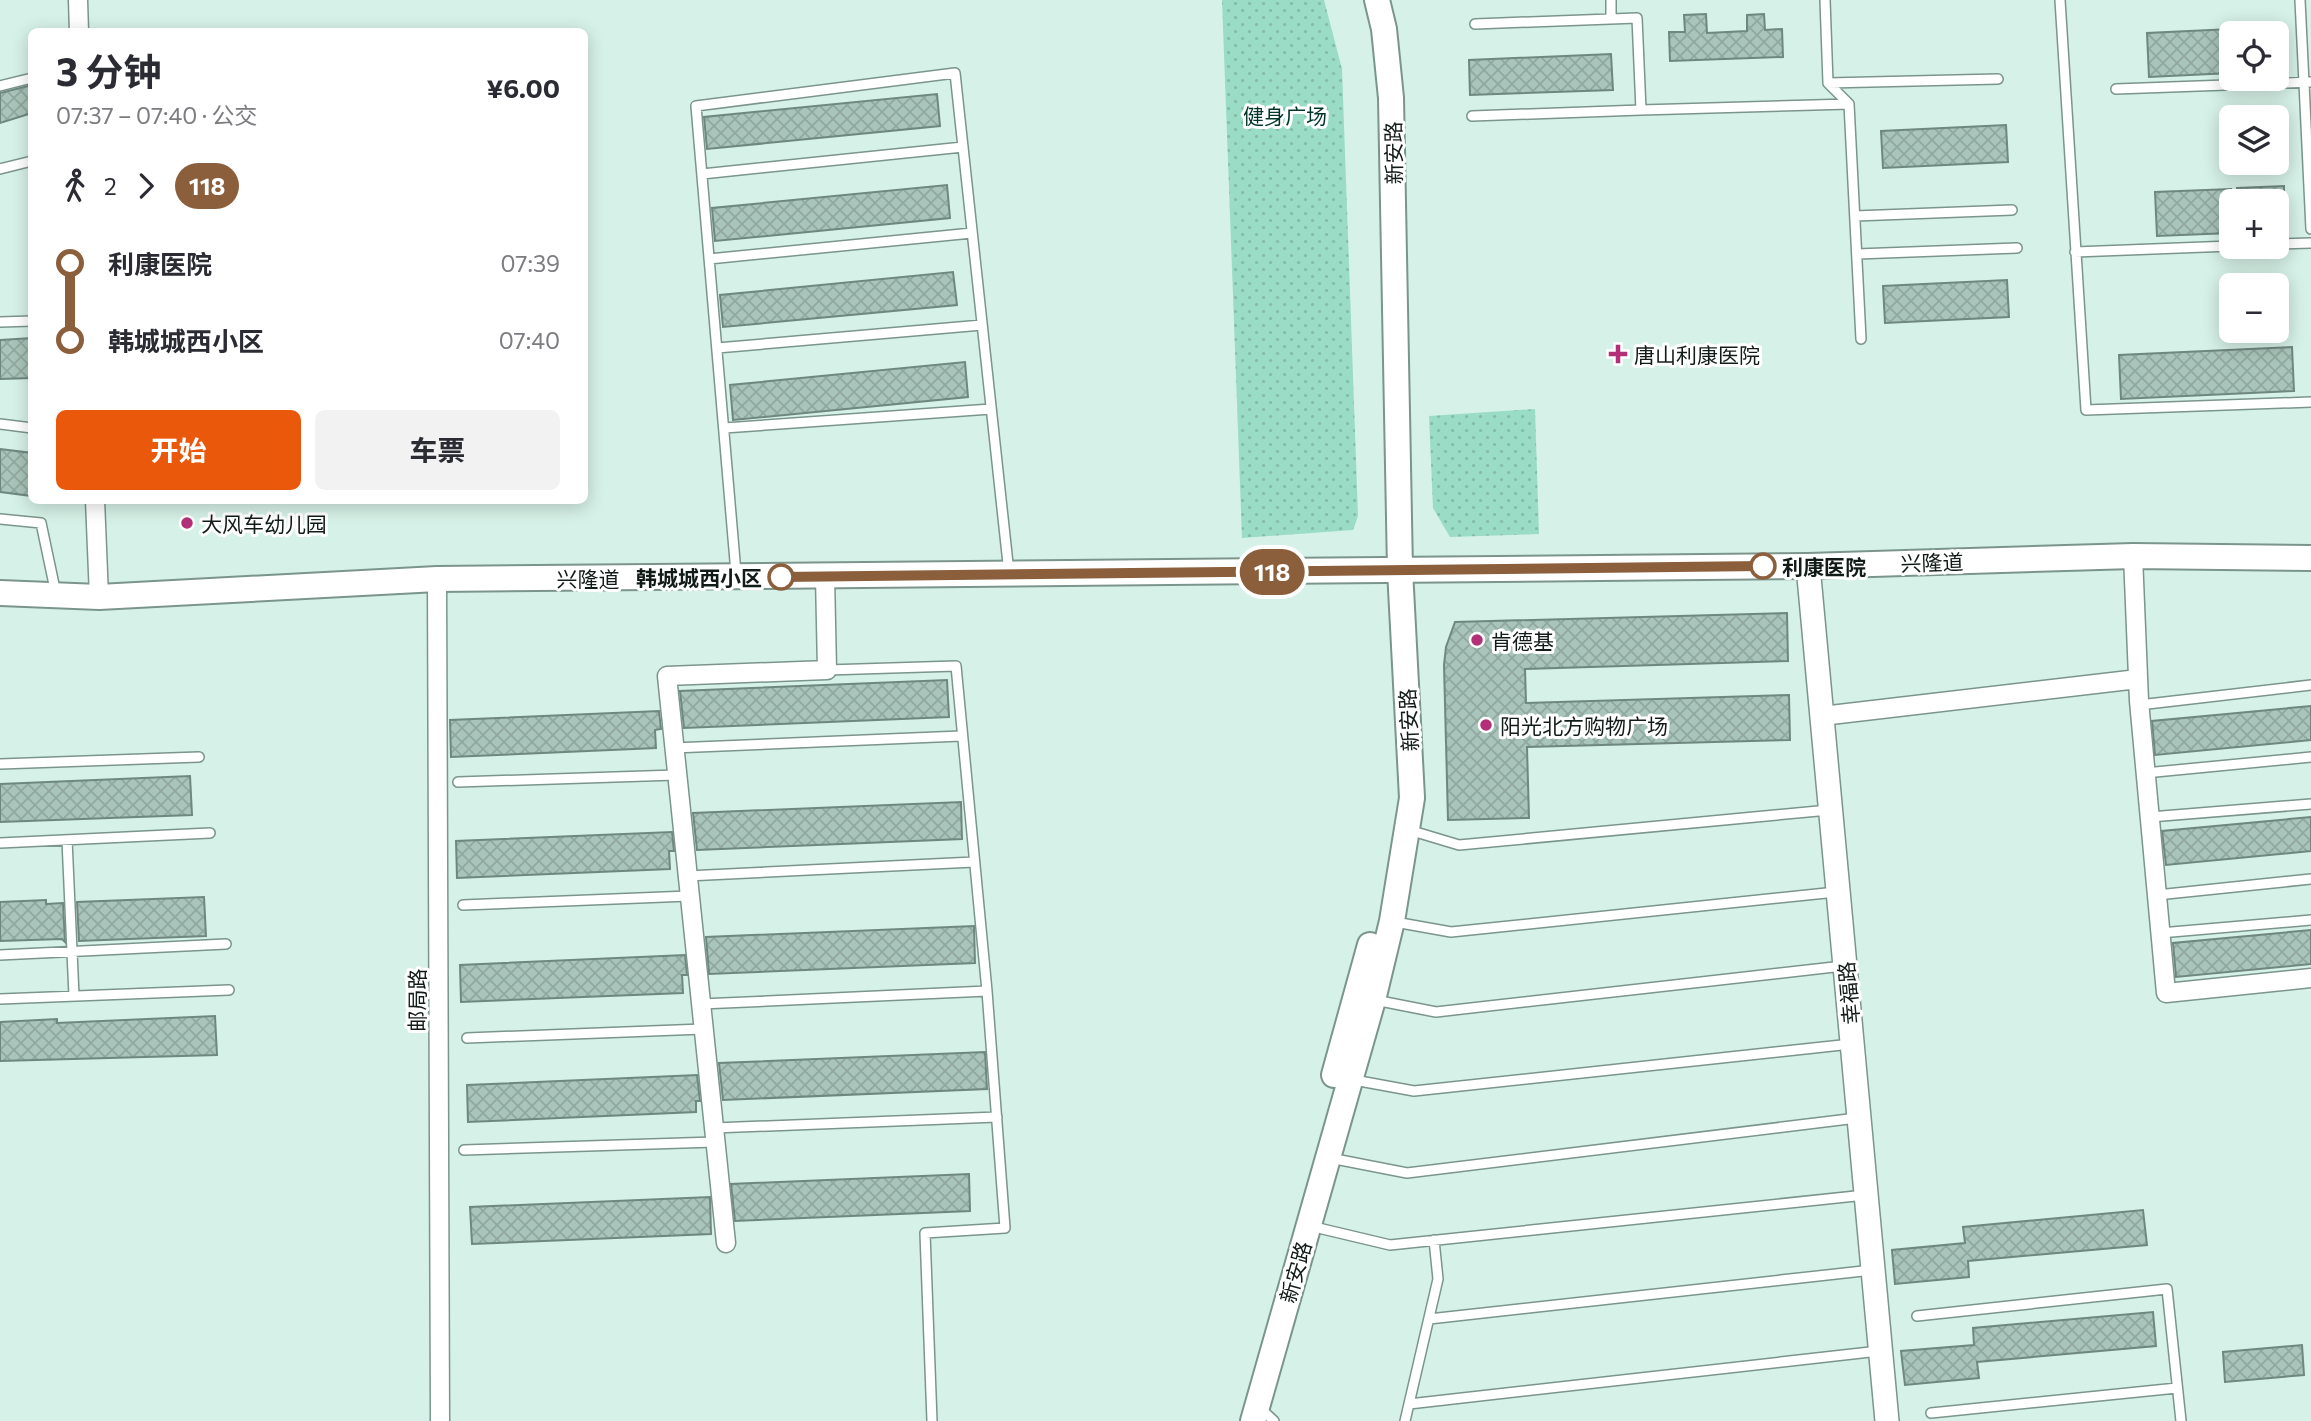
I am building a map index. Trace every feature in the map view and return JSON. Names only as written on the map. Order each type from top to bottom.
[{"type":"main road","name":"新安路","points":[[1256,1417],[1373,1000],[1392,921],[1409,830],[1412,798],[1394,570],[1378,93],[1363,0]]},
{"type":"main road","name":"新安路","points":[[1256,1417],[1371,938],[1394,831],[1397,786],[1391,98],[1384,29],[1377,0]]},
{"type":"main road","name":"兴隆道","points":[[0,593],[99,597],[437,579],[1808,566],[2133,556],[2311,558]]},
{"type":"street","points":[[78,0],[79,28]]},
{"type":"street","points":[[95,504],[99,597]]},
{"type":"street","points":[[2133,556],[2139,705],[2166,993],[2311,978]]},
{"type":"street","name":"幸福路","points":[[1808,566],[1887,1421]]},
{"type":"street","points":[[726,1243],[667,676],[827,670],[825,576]]},
{"type":"street","name":"邮局路","points":[[437,579],[440,1421]]},
{"type":"street","points":[[1822,716],[2138,679]]},
{"type":"lane","points":[[1611,0],[1611,19]]},
{"type":"lane","points":[[1825,0],[1828,83],[1849,104],[1861,339]]},
{"type":"lane","points":[[2060,0],[2086,411],[2311,402]]},
{"type":"lane","points":[[2304,7],[2311,229]]},
{"type":"lane","points":[[1475,23],[1637,18],[1641,110]]},
{"type":"lane","points":[[737,577],[696,106],[955,74],[1010,575]]},
{"type":"lane","points":[[0,86],[28,79]]},
{"type":"lane","points":[[1828,83],[1998,79]]},
{"type":"lane","points":[[2116,89],[2308,82]]},
{"type":"lane","points":[[1472,116],[1849,104]]},
{"type":"lane","points":[[702,174],[963,147]]},
{"type":"lane","points":[[0,169],[28,162]]},
{"type":"lane","points":[[1855,216],[2012,210]]},
{"type":"lane","points":[[709,259],[972,233]]},
{"type":"lane","points":[[2289,244],[2311,243]]},
{"type":"lane","points":[[2075,252],[2219,246]]},
{"type":"lane","points":[[1857,254],[2017,248]]},
{"type":"lane","points":[[0,322],[28,321]]},
{"type":"lane","points":[[717,348],[982,325]]},
{"type":"lane","points":[[724,428],[991,409]]},
{"type":"lane","points":[[0,424],[28,428]]},
{"type":"lane","points":[[0,519],[41,523],[57,595]]},
{"type":"lane","points":[[827,670],[956,666],[987,991],[1005,1228],[925,1233],[932,1421]]},
{"type":"lane","points":[[2139,705],[2311,685]]},
{"type":"lane","points":[[673,748],[961,736]]},
{"type":"lane","points":[[0,764],[199,757]]},
{"type":"lane","points":[[2145,773],[2311,757]]},
{"type":"lane","points":[[458,782],[676,775]]},
{"type":"lane","points":[[2150,817],[2311,804]]},
{"type":"lane","points":[[1409,830],[1459,845],[1831,810]]},
{"type":"lane","points":[[0,843],[210,833]]},
{"type":"lane","points":[[67,840],[74,996]]},
{"type":"lane","points":[[687,876],[974,862]]},
{"type":"lane","points":[[2157,895],[2311,879]]},
{"type":"lane","points":[[1392,921],[1451,932],[1838,892]]},
{"type":"lane","points":[[463,905],[689,896]]},
{"type":"lane","points":[[2160,933],[2311,920]]},
{"type":"lane","points":[[0,955],[226,944]]},
{"type":"lane","points":[[1373,1000],[1436,1012],[1845,966]]},
{"type":"lane","points":[[0,999],[229,990]]},
{"type":"lane","points":[[701,1004],[987,991]]},
{"type":"lane","points":[[467,1038],[703,1029]]},
{"type":"lane","points":[[1350,1079],[1414,1091],[1852,1044]]},
{"type":"lane","points":[[464,1150],[997,1117]]},
{"type":"lane","points":[[1327,1157],[1407,1173],[1859,1118]]},
{"type":"lane","points":[[1308,1225],[1390,1245],[1866,1195]]},
{"type":"lane","points":[[1405,1421],[1438,1279],[1434,1241]]},
{"type":"lane","points":[[1429,1319],[1873,1270]]},
{"type":"lane","points":[[1917,1316],[2167,1289],[2180,1421]]},
{"type":"lane","points":[[1409,1404],[1881,1350]]},
{"type":"lane","points":[[1930,1413],[2177,1388]]},
{"type":"green space","name":"健身广场","points":[[1222,0],[1324,0],[1342,69],[1358,516],[1353,530],[1242,538]]},
{"type":"green space","points":[[1535,409],[1539,534],[1450,537],[1433,508],[1429,416]]},
{"type":"building","points":[[1706,14],[1707,33],[1747,31],[1747,15],[1764,14],[1765,30],[1782,29],[1783,57],[1670,61],[1669,32],[1685,32],[1684,15]]},
{"type":"building","points":[[2219,30],[2219,74],[2149,77],[2147,33]]},
{"type":"building","points":[[1611,54],[1613,90],[1470,95],[1469,60]]},
{"type":"building","points":[[28,86],[28,114],[0,123],[0,93]]},
{"type":"building","points":[[937,94],[940,126],[707,149],[704,117]]},
{"type":"building","points":[[2006,125],[2008,162],[1883,168],[1881,131]]},
{"type":"building","points":[[947,185],[950,218],[715,241],[712,208]]},
{"type":"building","points":[[2284,186],[2284,189],[2237,188]]},
{"type":"building","points":[[2219,189],[2219,233],[2157,236],[2155,192]]},
{"type":"building","points":[[953,272],[957,305],[723,327],[720,295]]},
{"type":"building","points":[[2007,280],[2009,317],[1885,323],[1883,286]]},
{"type":"building","points":[[28,338],[28,378],[0,379],[0,340]]},
{"type":"building","points":[[2292,347],[2294,391],[2121,399],[2119,355]]},
{"type":"building","points":[[965,362],[968,397],[733,420],[730,385]]},
{"type":"building","points":[[0,449],[28,452],[28,496],[0,492]]},
{"type":"building","points":[[1787,613],[1788,661],[1525,669],[1526,703],[1789,695],[1790,740],[1527,747],[1529,818],[1448,820],[1444,665],[1446,647],[1455,622]]},
{"type":"building","points":[[947,680],[949,717],[684,728],[680,691]]},
{"type":"building","points":[[2311,706],[2311,740],[2155,755],[2152,721]]},
{"type":"building","points":[[659,711],[661,729],[655,730],[656,748],[451,757],[450,720]]},
{"type":"building","points":[[190,776],[192,815],[0,822],[0,784]]},
{"type":"building","points":[[961,802],[962,839],[697,850],[693,813]]},
{"type":"building","points":[[2311,817],[2311,851],[2166,865],[2162,831]]},
{"type":"building","points":[[672,832],[674,851],[669,851],[670,869],[457,878],[456,841]]},
{"type":"building","points":[[204,897],[206,936],[79,941],[77,902]]},
{"type":"building","points":[[46,900],[46,904],[63,903],[65,942],[62,939],[0,941],[0,902]]},
{"type":"building","points":[[974,926],[975,963],[709,974],[706,937]]},
{"type":"building","points":[[2311,930],[2311,964],[2176,977],[2173,943]]},
{"type":"building","points":[[685,955],[687,975],[682,975],[683,993],[461,1002],[460,965]]},
{"type":"building","points":[[215,1016],[217,1055],[0,1061],[0,1022],[57,1019],[57,1023]]},
{"type":"building","points":[[985,1052],[987,1089],[723,1100],[719,1063]]},
{"type":"building","points":[[697,1075],[700,1101],[696,1101],[696,1112],[468,1122],[467,1085]]},
{"type":"building","points":[[969,1174],[970,1211],[735,1221],[731,1184]]},
{"type":"building","points":[[710,1197],[711,1234],[472,1244],[470,1207]]},
{"type":"building","points":[[2143,1210],[2147,1245],[1968,1261],[1969,1277],[1895,1284],[1892,1250],[1965,1243],[1963,1227]]},
{"type":"building","points":[[2153,1312],[2156,1346],[1977,1362],[1979,1378],[1905,1385],[1901,1351],[1974,1345],[1973,1328]]},
{"type":"building","points":[[2302,1345],[2304,1375],[2225,1382],[2223,1352]]},
{"type":"bus line","name":"118","points":[[781,577],[1763,566]]},
{"type":"place","name":"唐山利康医院","points":[[1618,354]]},
{"type":"place","name":"大风车幼儿园","points":[[187,523]]},
{"type":"place","name":"利康医院","points":[[1763,566]]},
{"type":"place","name":"韩城城西小区","points":[[781,577]]},
{"type":"place","name":"肯德基","points":[[1477,640]]},
{"type":"place","name":"阳光北方购物广场","points":[[1486,725]]}]
